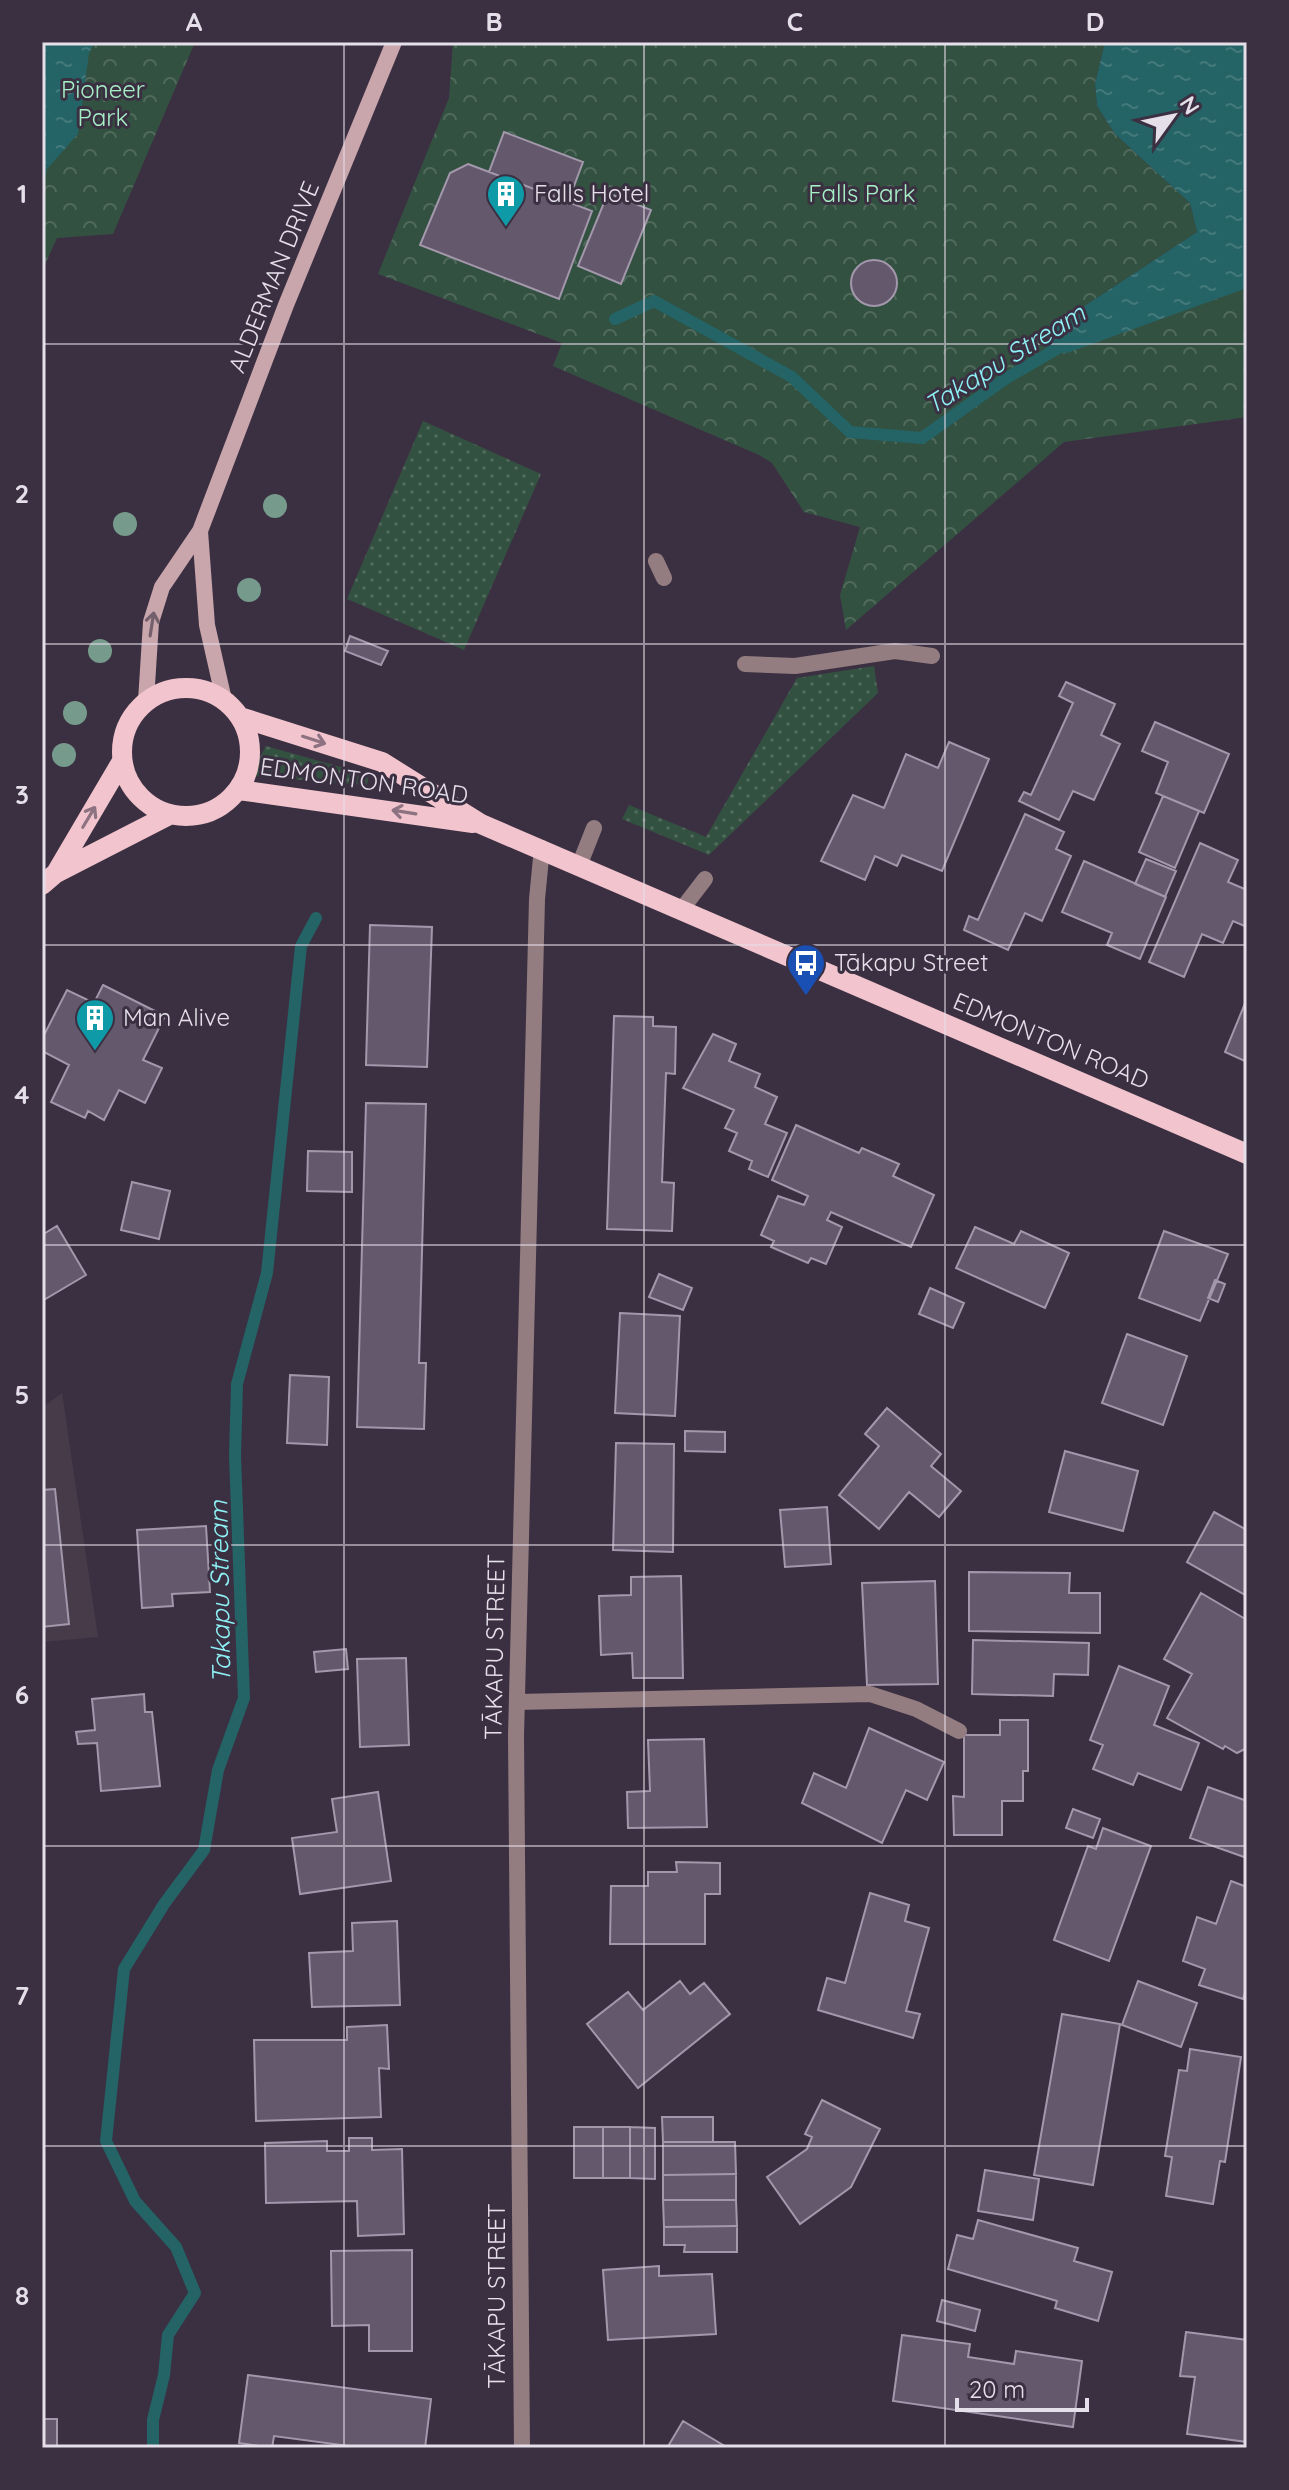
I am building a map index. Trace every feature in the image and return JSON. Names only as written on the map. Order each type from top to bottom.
[{"type":"main road","name":"ALDERMAN DRIVE","points":[[146,701],[151,622],[162,587],[200,531],[286,305],[394,42]]},
{"type":"main road","name":"ALDERMAN DRIVE","points":[[200,531],[207,625],[224,700]]},
{"type":"main road","points":[[174,689],[196,689],[224,700],[240,717],[251,752],[249,770],[239,790],[223,806],[192,817],[169,815],[142,800],[128,782],[122,761],[123,738],[131,718],[146,701],[174,689]]},
{"type":"main road","name":"EDMONTON ROAD","points":[[240,717],[382,762],[481,824],[1247,1154]]},
{"type":"main road","points":[[49,879],[122,761]]},
{"type":"main road","name":"EDMONTON ROAD","points":[[239,790],[481,824]]},
{"type":"main road","points":[[49,879],[169,815]]},
{"type":"street","points":[[656,561],[664,578]]},
{"type":"street","points":[[745,664],[795,666],[895,651],[932,656]]},
{"type":"street","points":[[579,866],[594,828]]},
{"type":"street","name":"TĀKAPU STREET","points":[[522,2448],[517,1702],[537,899],[542,848]]},
{"type":"street","points":[[682,909],[705,879]]},
{"type":"street","points":[[517,1702],[870,1694],[916,1709],[959,1731]]},
{"type":"shaded area","points":[[62,1393],[98,1637],[42,1642],[42,1408]]},
{"type":"green space","name":"Pioneer Park","points":[[42,42],[195,42],[113,234],[57,238],[42,271]]},
{"type":"green space","name":"Falls Park","points":[[453,42],[1105,42],[1095,84],[1097,106],[1115,134],[1190,203],[1197,232],[1048,330],[1179,310],[1247,288],[1247,417],[1064,442],[846,630],[840,595],[860,527],[804,512],[772,463],[759,455],[553,366],[562,343],[378,274],[449,98]]},
{"type":"green space","points":[[423,421],[541,474],[464,650],[347,599]]},
{"type":"green space","points":[[874,666],[878,693],[709,855],[622,819],[629,805],[706,837],[797,678]]},
{"type":"green space","points":[[266,746],[369,775],[367,785],[253,776],[252,772]]},
{"type":"water","points":[[42,42],[95,42],[89,53],[78,134],[47,169],[42,193]]},
{"type":"water","points":[[1105,42],[1247,42],[1247,288],[1067,353],[1052,352],[1042,341],[1048,330],[1197,232],[1190,203],[1115,134],[1097,106],[1095,84]]},
{"type":"building","points":[[504,132],[583,162],[568,202],[489,172]]},
{"type":"building","name":"Falls Hotel","points":[[468,164],[592,211],[559,299],[420,245],[450,173]]},
{"type":"building","points":[[608,193],[651,210],[621,284],[578,266]]},
{"type":"building","points":[[874,260],[891,266],[897,283],[891,300],[874,306],[857,300],[851,283],[857,266]]},
{"type":"building","points":[[350,636],[388,651],[381,665],[345,651]]},
{"type":"building","points":[[1066,682],[1115,704],[1101,735],[1120,744],[1094,800],[1073,791],[1059,820],[1019,801],[1024,792],[1031,795],[1073,703],[1059,696]]},
{"type":"building","points":[[1155,722],[1229,754],[1204,813],[1156,793],[1168,762],[1142,751]]},
{"type":"building","points":[[949,742],[989,759],[942,871],[902,855],[897,866],[875,856],[865,880],[821,861],[853,795],[884,808],[906,754],[938,768]]},
{"type":"building","points":[[1163,796],[1199,811],[1175,868],[1139,852]]},
{"type":"building","points":[[1025,814],[1064,832],[1056,849],[1071,856],[1042,921],[1025,913],[1008,950],[964,930],[969,916],[978,920]]},
{"type":"building","points":[[1200,843],[1238,860],[1228,882],[1247,890],[1247,927],[1233,921],[1223,943],[1202,934],[1184,977],[1149,962]]},
{"type":"building","points":[[1146,859],[1176,871],[1165,897],[1135,884]]},
{"type":"building","points":[[1084,861],[1166,897],[1140,959],[1107,945],[1112,933],[1062,912]]},
{"type":"building","points":[[370,925],[432,927],[427,1067],[366,1065]]},
{"type":"building","name":"Man Alive","points":[[103,985],[165,1016],[143,1060],[162,1068],[145,1103],[119,1090],[104,1120],[88,1111],[85,1118],[51,1102],[69,1065],[42,1051],[42,1039],[67,990],[94,1003]]},
{"type":"building","points":[[1247,1001],[1247,1062],[1225,1052]]},
{"type":"building","points":[[614,1016],[653,1017],[653,1026],[676,1027],[675,1074],[666,1073],[662,1182],[674,1183],[672,1231],[607,1229]]},
{"type":"building","points":[[713,1034],[736,1044],[729,1061],[760,1074],[755,1087],[777,1097],[765,1124],[787,1133],[768,1177],[749,1169],[752,1161],[729,1151],[737,1133],[725,1128],[734,1110],[683,1088]]},
{"type":"building","points":[[366,1103],[426,1104],[419,1363],[426,1363],[424,1429],[357,1427]]},
{"type":"building","points":[[796,1125],[859,1153],[862,1148],[899,1164],[893,1176],[934,1195],[911,1247],[831,1212],[827,1220],[842,1227],[826,1264],[811,1258],[808,1263],[771,1247],[774,1241],[761,1235],[778,1196],[804,1205],[808,1196],[772,1180]]},
{"type":"building","points":[[308,1151],[352,1152],[352,1192],[307,1191]]},
{"type":"building","points":[[132,1182],[170,1191],[159,1239],[121,1230]]},
{"type":"building","points":[[57,1226],[86,1275],[42,1301],[42,1235]]},
{"type":"building","points":[[975,1227],[1014,1244],[1021,1231],[1069,1253],[1045,1308],[956,1268]]},
{"type":"building","points":[[1164,1231],[1228,1254],[1200,1321],[1139,1298]]},
{"type":"building","points":[[659,1274],[692,1288],[683,1310],[649,1297]]},
{"type":"building","points":[[1215,1280],[1225,1284],[1218,1302],[1208,1298]]},
{"type":"building","points":[[930,1288],[964,1303],[953,1328],[919,1314]]},
{"type":"building","points":[[620,1313],[680,1316],[675,1416],[615,1413]]},
{"type":"building","points":[[1127,1334],[1187,1356],[1163,1425],[1102,1403]]},
{"type":"building","points":[[290,1375],[329,1377],[327,1445],[287,1443]]},
{"type":"building","points":[[887,1408],[941,1454],[931,1466],[961,1491],[939,1517],[909,1492],[879,1529],[839,1495],[879,1446],[865,1434]]},
{"type":"building","points":[[685,1431],[725,1432],[725,1452],[685,1451]]},
{"type":"building","points":[[616,1443],[674,1444],[673,1552],[613,1550]]},
{"type":"building","points":[[1065,1451],[1138,1471],[1123,1531],[1049,1512]]},
{"type":"building","points":[[55,1489],[69,1624],[42,1627],[42,1490]]},
{"type":"building","points":[[827,1507],[831,1564],[785,1567],[780,1510]]},
{"type":"building","points":[[1214,1512],[1247,1530],[1247,1596],[1187,1562]]},
{"type":"building","points":[[206,1526],[210,1592],[172,1594],[173,1606],[142,1608],[137,1530]]},
{"type":"building","points":[[969,1572],[1070,1573],[1069,1593],[1100,1593],[1100,1633],[969,1631]]},
{"type":"building","points":[[681,1576],[683,1678],[633,1678],[632,1653],[601,1655],[599,1596],[631,1595],[631,1577]]},
{"type":"building","points":[[935,1581],[938,1684],[867,1685],[862,1583]]},
{"type":"building","points":[[1201,1593],[1247,1620],[1247,1748],[1237,1753],[1225,1746],[1223,1749],[1167,1718],[1192,1674],[1164,1659]]},
{"type":"building","points":[[973,1640],[1089,1643],[1088,1675],[1054,1674],[1053,1696],[972,1694]]},
{"type":"building","points":[[346,1649],[348,1669],[316,1672],[314,1652]]},
{"type":"building","points":[[406,1658],[409,1745],[360,1747],[357,1659]]},
{"type":"building","points":[[1119,1666],[1169,1686],[1154,1725],[1199,1743],[1181,1790],[1138,1773],[1133,1785],[1093,1769],[1103,1745],[1090,1740]]},
{"type":"building","points":[[144,1694],[145,1712],[152,1712],[160,1786],[101,1791],[97,1743],[78,1744],[76,1732],[95,1730],[92,1699]]},
{"type":"building","points":[[1000,1720],[1028,1720],[1028,1771],[1023,1771],[1023,1801],[1002,1801],[1002,1835],[954,1835],[953,1796],[964,1797],[964,1735],[1000,1735]]},
{"type":"building","points":[[869,1728],[944,1762],[927,1800],[906,1790],[882,1843],[802,1803],[814,1773],[846,1788]]},
{"type":"building","points":[[704,1739],[707,1827],[628,1828],[627,1792],[650,1791],[648,1740]]},
{"type":"building","points":[[1208,1787],[1247,1801],[1247,1858],[1190,1838]]},
{"type":"building","points":[[378,1792],[391,1881],[300,1894],[292,1838],[337,1832],[332,1799]]},
{"type":"building","points":[[1073,1809],[1100,1819],[1093,1838],[1066,1828]]},
{"type":"building","points":[[1103,1828],[1151,1846],[1109,1961],[1054,1940],[1088,1846],[1096,1849]]},
{"type":"building","points":[[676,1862],[720,1863],[720,1894],[705,1894],[705,1944],[610,1944],[611,1886],[648,1886],[648,1872],[677,1872]]},
{"type":"building","points":[[1231,1881],[1247,1887],[1247,1986],[1243,1999],[1199,1985],[1205,1969],[1183,1961],[1197,1917],[1216,1924]]},
{"type":"building","points":[[870,1893],[909,1905],[905,1921],[929,1928],[906,2011],[920,2014],[913,2038],[818,2010],[827,1978],[845,1983]]},
{"type":"building","points":[[397,1921],[400,2005],[312,2007],[309,1953],[353,1951],[352,1923]]},
{"type":"building","points":[[680,1981],[690,1994],[704,1983],[730,2014],[638,2088],[587,2024],[628,1992],[643,2010]]},
{"type":"building","points":[[1138,1981],[1197,2003],[1181,2047],[1122,2025]]},
{"type":"building","points":[[1062,2014],[1120,2024],[1093,2185],[1034,2175]]},
{"type":"building","points":[[387,2025],[389,2069],[379,2068],[381,2117],[256,2121],[254,2040],[347,2040],[347,2027]]},
{"type":"building","points":[[1190,2049],[1241,2057],[1225,2162],[1220,2161],[1213,2204],[1166,2196],[1172,2157],[1165,2156],[1179,2070],[1187,2071]]},
{"type":"building","points":[[822,2100],[880,2129],[851,2187],[800,2224],[767,2177],[807,2149],[812,2137],[805,2134]]},
{"type":"building","points":[[662,2117],[713,2117],[713,2142],[663,2142]]},
{"type":"building","points":[[574,2127],[603,2127],[603,2178],[574,2178]]},
{"type":"building","points":[[603,2127],[630,2127],[630,2178],[603,2178]]},
{"type":"building","points":[[630,2127],[655,2128],[655,2179],[630,2178]]},
{"type":"building","points":[[349,2138],[372,2138],[372,2150],[402,2149],[404,2234],[358,2236],[357,2201],[266,2203],[265,2143],[327,2141],[327,2151],[349,2151]]},
{"type":"building","points":[[663,2142],[735,2142],[736,2174],[663,2175]]},
{"type":"building","points":[[985,2170],[1039,2179],[1033,2220],[978,2211]]},
{"type":"building","points":[[736,2174],[736,2200],[663,2200],[663,2175]]},
{"type":"building","points":[[663,2200],[736,2200],[737,2226],[664,2227]]},
{"type":"building","points":[[978,2220],[1078,2248],[1074,2261],[1112,2272],[1098,2321],[1055,2308],[1057,2301],[948,2269],[957,2235],[973,2239]]},
{"type":"building","points":[[737,2226],[737,2252],[684,2252],[685,2245],[664,2245],[664,2227]]},
{"type":"building","points":[[412,2250],[412,2351],[369,2351],[369,2325],[332,2326],[331,2251]]},
{"type":"building","points":[[659,2266],[659,2276],[712,2274],[716,2334],[608,2340],[603,2270]]},
{"type":"building","points":[[942,2300],[980,2310],[975,2331],[937,2321]]},
{"type":"building","points":[[1186,2332],[1247,2340],[1247,2442],[1187,2434],[1195,2377],[1180,2376]]},
{"type":"building","points":[[902,2335],[970,2344],[968,2357],[1014,2364],[1016,2351],[1082,2361],[1073,2427],[893,2401]]},
{"type":"building","points":[[248,2375],[431,2399],[425,2448],[364,2448],[274,2436],[272,2448],[239,2443]]},
{"type":"building","points":[[42,2419],[57,2419],[57,2448],[42,2448]]},
{"type":"building","points":[[683,2421],[728,2448],[667,2448]]},
{"type":"waterway","name":"Takapu Stream","points":[[615,319],[654,301],[792,377],[850,432],[922,438],[1005,379],[1065,344]]},
{"type":"waterway","name":"Takapu Stream","points":[[153,2448],[153,2420],[164,2375],[168,2335],[195,2293],[176,2247],[135,2201],[106,2141],[124,1969],[164,1904],[204,1850],[218,1770],[244,1698],[235,1456],[237,1384],[267,1273],[301,946],[316,918]]},
{"type":"place","name":"Falls Hotel","points":[[506,228]]},
{"type":"place","name":"Tākapu Street","points":[[806,997]]},
{"type":"place","name":"Man Alive","points":[[95,1052]]}]
